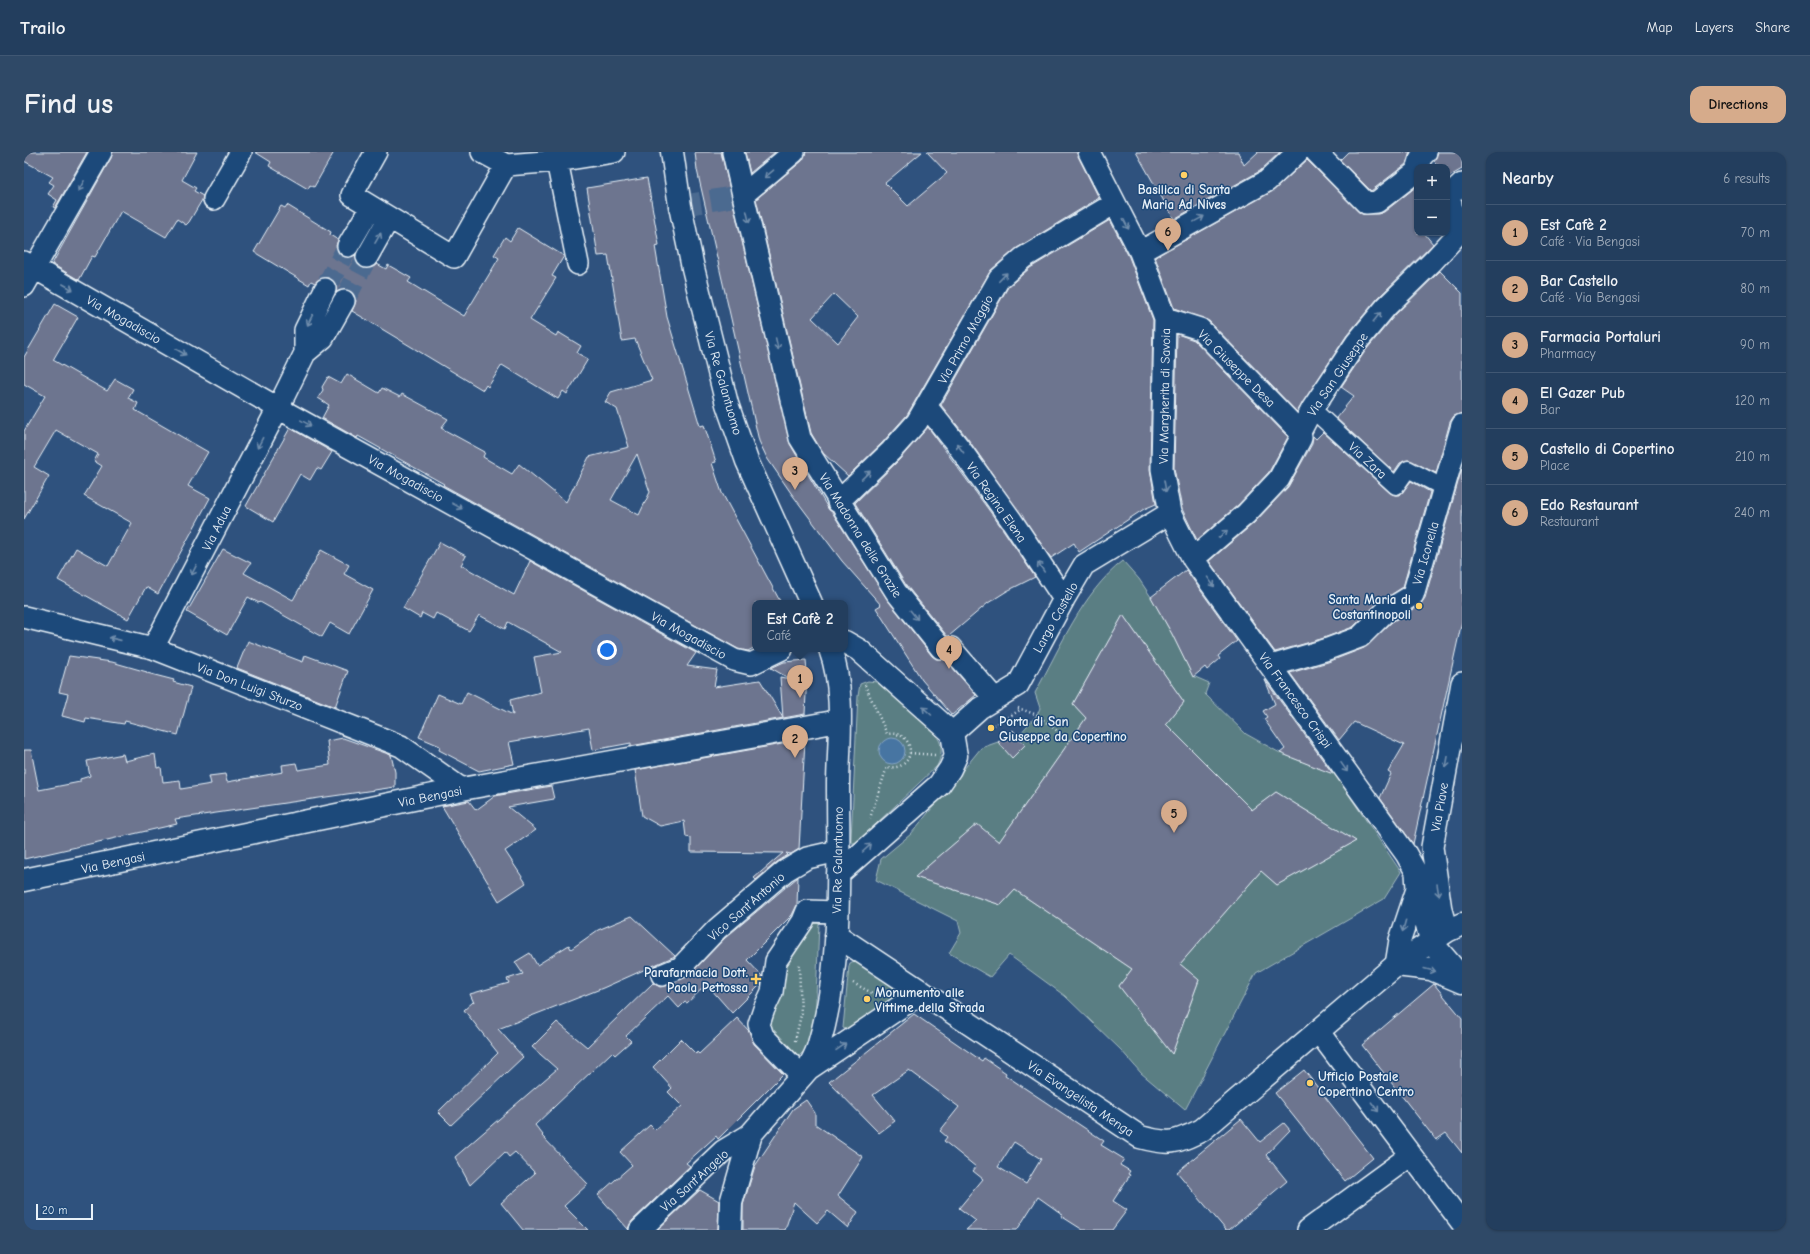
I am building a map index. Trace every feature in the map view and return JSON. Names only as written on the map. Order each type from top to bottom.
[{"type":"street","points":[[24,286],[29,265],[101,152]]},
{"type":"street","points":[[214,199],[241,152]]},
{"type":"street","points":[[376,152],[352,195],[454,257],[506,165]]},
{"type":"street","points":[[482,152],[506,165],[556,156],[614,152]]},
{"type":"street","name":"Via Re Galantuomo","points":[[672,152],[680,206],[693,268],[727,404],[747,461],[810,600]]},
{"type":"street","name":"Via Madonna delle Grazie","points":[[733,152],[800,438],[838,502],[896,592],[941,648],[951,648],[995,699]]},
{"type":"street","points":[[743,195],[794,152]]},
{"type":"street","name":"Via Margherita di Savoia","points":[[1089,152],[1140,252],[1165,318],[1162,469],[1170,513]]},
{"type":"street","points":[[1140,252],[1267,181],[1298,152]]},
{"type":"street","points":[[1316,152],[1366,202],[1377,202],[1422,163]]},
{"type":"street","points":[[556,156],[578,264]]},
{"type":"street","name":"Via San Giuseppe","points":[[1193,559],[1246,514],[1279,479],[1301,438],[1300,432],[1312,409],[1356,343],[1386,307],[1458,239],[1453,190]]},
{"type":"street","name":"Via Primo Maggio","points":[[838,502],[891,451],[918,422],[999,279],[1023,258],[1115,203]]},
{"type":"street","points":[[348,246],[371,207]]},
{"type":"street","points":[[367,257],[389,218]]},
{"type":"street","name":"Via Mogadiscio","points":[[29,265],[278,408],[734,660],[751,664],[776,652]]},
{"type":"street","points":[[305,353],[305,330],[325,289]]},
{"type":"street","points":[[305,353],[323,338],[344,301]]},
{"type":"street","name":"Via Giuseppe Desa","points":[[1165,318],[1200,329],[1300,432]]},
{"type":"street","name":"Via Adua","points":[[153,648],[305,353]]},
{"type":"street","name":"Via Regina Elena","points":[[927,407],[958,446],[994,496],[1064,599]]},
{"type":"street","name":"Via Zara","points":[[1312,409],[1396,486],[1408,469],[1444,488]]},
{"type":"street","name":"Via Iconella","points":[[1272,666],[1325,650],[1360,637],[1385,612],[1412,595],[1462,425]]},
{"type":"street","name":"Via Francesco Crispi","points":[[1170,513],[1193,559],[1272,666],[1406,854],[1416,872],[1417,889],[1400,940],[1396,965]]},
{"type":"street","name":"Largo Castello","points":[[952,733],[980,708],[1018,686],[1064,599],[1084,565],[1170,513]]},
{"type":"street","name":"Via Don Luigi Sturzo","points":[[24,617],[153,648],[401,746],[462,789]]},
{"type":"street","points":[[838,874],[938,785],[950,769],[956,756],[952,733],[852,646]]},
{"type":"street","points":[[835,667],[847,652]]},
{"type":"street","name":"Via Re Galantuomo","points":[[799,1069],[821,1039],[829,1005],[836,935],[839,721],[835,667]]},
{"type":"street","name":"Via Piave","points":[[1447,932],[1441,910],[1432,847],[1462,683]]},
{"type":"street","name":"Via Bengasi","points":[[24,880],[462,789],[839,721]]},
{"type":"street","name":"Vico Sant'Antonio","points":[[662,975],[682,967],[717,929],[785,871],[808,858],[838,851]]},
{"type":"street","name":"Via Francesco Crispi","points":[[1417,889],[1447,932]]},
{"type":"street","points":[[799,1069],[762,1036],[759,1024],[772,992],[776,962],[803,921],[807,911],[837,912]]},
{"type":"street","points":[[1447,932],[1462,971]]},
{"type":"street","points":[[1447,932],[1462,978]]},
{"type":"street","name":"Via Evangelista Menga","points":[[836,935],[1140,1137],[1162,1143],[1180,1141],[1202,1130],[1396,965],[1447,932]]},
{"type":"street","points":[[1396,965],[1431,969],[1462,982]]},
{"type":"street","points":[[730,1230],[731,1202],[751,1134],[799,1069],[922,992]]},
{"type":"street","points":[[1318,1031],[1462,1223]]},
{"type":"street","name":"Via Sant'Angelo","points":[[640,1230],[723,1151],[751,1134]]},
{"type":"street","points":[[1308,1230],[1410,1155]]},
{"type":"path","points":[[835,667],[863,678],[887,734],[897,734],[903,736],[907,740],[910,747],[908,758],[905,763],[894,768],[887,766],[867,827],[872,844]]},
{"type":"path","points":[[994,725],[1022,709]]},
{"type":"path","points":[[1037,715],[1070,741]]},
{"type":"path","points":[[799,1069],[799,1029],[801,1015],[800,957]]},
{"type":"path","points":[[832,973],[900,1007]]},
{"type":"green space","points":[[1123,561],[1139,579],[1172,634],[1193,676],[1209,683],[1205,694],[1246,734],[1280,753],[1321,769],[1328,764],[1401,872],[1384,899],[1256,973],[1185,1110],[1141,1073],[1121,1050],[1065,996],[1009,955],[990,977],[949,953],[961,933],[958,921],[876,880],[881,859],[911,834],[981,748],[998,742],[1025,745],[1018,736],[1037,715],[1040,708],[1035,693],[1073,622],[1095,589],[1108,574]],"holes":[[[1123,615],[1184,702],[1166,724],[1252,810],[1276,792],[1356,841],[1277,885],[1261,871],[1180,964],[1199,980],[1172,1054],[1119,986],[1132,969],[1015,890],[1001,905],[915,877],[976,825],[999,842],[1086,718],[1073,704]]]},
{"type":"green space","points":[[868,681],[877,682],[928,725],[939,740],[941,753],[937,766],[856,843],[851,843],[858,696],[860,684]]},
{"type":"green space","points":[[816,919],[819,923],[815,1024],[806,1048],[796,1058],[769,1029],[786,959]]},
{"type":"green space","points":[[854,961],[898,991],[898,994],[896,998],[850,1031],[843,1028],[849,966],[850,963]]},
{"type":"water","points":[[892,738],[901,742],[905,751],[901,760],[892,764],[883,760],[879,751],[883,742]]},
{"type":"building","points":[[24,152],[87,152],[55,208],[53,207],[57,200],[48,194],[54,185],[49,182],[53,177],[24,161]]},
{"type":"building","points":[[113,152],[197,152],[182,180],[196,188],[194,191],[203,196],[202,200],[189,222],[186,225],[177,219],[166,237],[121,211],[95,257],[92,256],[79,280],[52,264]]},
{"type":"building","points":[[255,152],[334,152],[314,187],[310,185],[308,189],[269,166],[271,162]]},
{"type":"building","points":[[695,152],[721,152],[790,444],[829,510],[832,512],[887,599],[932,656],[936,659],[946,660],[976,695],[952,715],[922,680],[876,608],[881,605],[842,561],[791,493],[767,458],[759,441],[697,170]]},
{"type":"building","points":[[745,152],[775,152],[750,173]]},
{"type":"building","points":[[806,152],[922,152],[885,183],[908,206],[947,173],[927,152],[1076,152],[1099,198],[1017,248],[991,270],[907,415],[882,443],[848,476],[823,453],[811,433],[756,199],[802,161]],"holes":[[[834,294],[858,317],[838,343],[812,318]]]},
{"type":"building","name":"Basilica di Santa Maria Ad Nives","points":[[1136,152],[1238,152],[1244,165],[1258,152],[1280,152],[1260,171],[1174,219]]},
{"type":"building","points":[[1348,152],[1410,152],[1406,164],[1371,191],[1340,160]]},
{"type":"building","points":[[1438,152],[1462,152],[1462,169],[1450,176],[1450,164],[1437,164],[1434,161]]},
{"type":"building","points":[[1307,160],[1362,214],[1378,214],[1384,212],[1414,188],[1414,236],[1426,236],[1433,244],[1378,298],[1347,335],[1297,412],[1209,321],[1174,308],[1155,257],[1273,191]]},
{"type":"building","points":[[647,178],[659,245],[655,246],[667,317],[700,426],[704,425],[707,434],[716,462],[712,463],[722,493],[779,600],[752,600],[752,649],[748,651],[738,649],[358,436],[357,438],[322,418],[329,405],[318,398],[323,390],[322,387],[328,377],[341,384],[347,374],[379,393],[382,388],[400,397],[402,394],[448,419],[441,428],[485,452],[483,457],[512,474],[519,464],[566,502],[589,457],[629,447],[617,409],[605,402],[611,392],[652,380],[635,339],[622,341],[608,255],[598,256],[587,188]],"holes":[[[637,454],[650,492],[639,515],[611,500]]]},
{"type":"building","points":[[287,205],[331,232],[330,235],[338,240],[336,246],[338,252],[342,256],[348,258],[356,255],[357,263],[361,267],[367,269],[377,264],[386,269],[388,265],[411,278],[408,282],[464,316],[499,258],[494,255],[505,237],[510,241],[518,228],[564,256],[552,276],[556,278],[530,320],[556,336],[558,332],[581,346],[577,353],[588,359],[567,394],[563,391],[558,399],[502,365],[488,387],[486,385],[483,390],[352,311],[356,301],[354,295],[350,291],[344,289],[336,292],[335,283],[331,278],[324,277],[315,283],[311,281],[309,285],[254,252],[281,206],[285,208]]},
{"type":"building","points":[[1110,220],[1129,257],[1153,320],[1150,469],[1156,504],[1144,509],[1079,552],[1074,543],[1051,558],[968,439],[941,405],[1008,287],[1030,268]]},
{"type":"building","points":[[1440,271],[1462,293],[1462,413],[1454,416],[1450,422],[1436,473],[1408,460],[1400,463],[1394,472],[1336,418],[1354,396],[1341,387],[1366,350],[1395,315]]},
{"type":"building","points":[[55,304],[78,317],[53,360],[107,391],[115,379],[133,389],[128,398],[138,403],[135,410],[208,452],[188,486],[210,498],[158,594],[146,587],[128,619],[58,580],[76,548],[108,566],[132,523],[84,496],[102,466],[94,461],[98,454],[56,430],[34,467],[49,476],[24,519],[24,431],[45,396],[24,384],[24,357]]},
{"type":"building","points":[[1177,334],[1194,340],[1288,437],[1269,472],[1238,505],[1197,540],[1182,509],[1174,468]]},
{"type":"building","points":[[928,427],[1002,528],[1035,577],[1007,591],[988,603],[949,636],[947,636],[906,585],[855,503],[899,460]]},
{"type":"building","points":[[290,428],[332,452],[321,470],[317,468],[310,480],[300,474],[273,522],[246,506]]},
{"type":"building","points":[[1323,432],[1390,493],[1400,495],[1411,481],[1430,492],[1403,587],[1377,604],[1353,627],[1321,639],[1275,652],[1209,561],[1254,523],[1288,487],[1312,444],[1313,436],[1316,439]]},
{"type":"building","points":[[1462,468],[1462,621],[1413,844],[1380,798],[1391,774],[1388,772],[1404,745],[1354,722],[1339,740],[1290,673],[1328,662],[1364,648],[1392,622],[1420,605],[1425,598]]},
{"type":"building","points":[[440,542],[466,556],[461,565],[514,595],[530,561],[696,653],[687,666],[717,670],[714,687],[760,680],[783,718],[780,677],[790,679],[771,668],[784,662],[806,660],[807,672],[805,714],[631,746],[631,743],[593,750],[589,728],[509,742],[514,764],[479,771],[439,750],[440,746],[419,737],[438,694],[461,704],[467,692],[513,715],[510,700],[541,692],[534,657],[562,652],[508,622],[505,629],[479,615],[469,631],[436,613],[433,619],[422,613],[420,618],[403,608]]},
{"type":"building","points":[[223,549],[251,563],[244,573],[293,600],[321,550],[349,565],[344,574],[373,590],[349,634],[330,623],[322,637],[260,602],[259,603],[248,597],[227,635],[187,612]]},
{"type":"building","points":[[1186,570],[1237,641],[1218,656],[1220,659],[1207,670],[1205,667],[1193,677],[1172,634],[1151,597]]},
{"type":"building","points":[[1123,615],[1184,702],[1166,724],[1252,810],[1276,792],[1356,841],[1277,885],[1261,871],[1180,964],[1199,980],[1172,1054],[1119,986],[1132,969],[1015,890],[1001,905],[915,877],[977,824],[999,842],[1086,718],[1073,704]]},
{"type":"building","points":[[248,641],[303,662],[305,655],[348,671],[335,707],[237,668]]},
{"type":"building","points":[[69,656],[112,662],[174,680],[173,682],[191,687],[178,735],[125,721],[124,724],[86,718],[85,722],[62,716],[68,694],[59,692]]},
{"type":"building","points":[[1265,680],[1333,774],[1280,753],[1285,749],[1264,719],[1267,717],[1263,711],[1275,704]]},
{"type":"building","points":[[1013,730],[1025,745],[1012,758],[998,742]]},
{"type":"building","points":[[343,738],[391,755],[395,772],[395,787],[175,819],[177,824],[24,859],[24,750],[31,750],[39,790],[80,782],[80,779],[90,776],[87,761],[123,754],[125,761],[155,754],[157,768],[161,767],[163,782],[180,780],[181,789],[211,784],[209,776],[225,774],[227,782],[283,772],[282,765],[296,763],[298,770],[330,765],[327,741]]},
{"type":"building","points":[[805,740],[799,849],[791,854],[786,853],[788,855],[777,862],[756,880],[754,878],[783,853],[691,852],[691,838],[686,837],[684,821],[660,826],[642,816],[635,770]]},
{"type":"building","points":[[551,786],[554,799],[508,807],[536,830],[505,851],[526,883],[499,901],[442,806],[469,801],[476,810],[495,796]]},
{"type":"building","points":[[798,877],[797,905],[792,915],[747,960],[762,976],[761,984],[732,1013],[710,988],[709,990],[705,986],[687,1003],[685,1002],[679,1008],[668,996],[626,1036],[631,1041],[615,1055],[612,1052],[535,1125],[543,1135],[542,1136],[588,1184],[564,1206],[588,1230],[523,1230],[501,1203],[535,1173],[515,1152],[509,1157],[505,1152],[470,1185],[455,1157],[557,1069],[532,1047],[557,1022],[587,1047],[653,983],[660,987],[666,986],[689,975],[725,938]]},
{"type":"building","points":[[632,916],[675,956],[603,988],[498,1029],[523,1057],[451,1125],[438,1112],[498,1053],[464,1010],[473,1002],[474,1003],[470,994],[509,983],[507,979],[523,974],[515,962],[530,953],[537,965],[569,945],[571,949],[598,930]]},
{"type":"building","points":[[1434,984],[1462,1018],[1462,1153],[1446,1133],[1436,1140],[1362,1045]]},
{"type":"building","points":[[914,1014],[982,1061],[984,1058],[1006,1073],[1005,1075],[1104,1141],[1101,1145],[1124,1159],[1120,1165],[1130,1171],[1128,1174],[1130,1175],[1113,1201],[1127,1210],[1112,1230],[1083,1230],[1061,1216],[1062,1214],[1038,1197],[1017,1230],[966,1230],[976,1221],[959,1208],[983,1179],[973,1171],[976,1167],[944,1141],[947,1137],[940,1131],[959,1107],[909,1070],[873,1095],[895,1121],[879,1133],[829,1082]],"holes":[[[1014,1142],[1041,1159],[1026,1184],[998,1167]]]},
{"type":"building","points":[[737,1018],[749,1031],[754,1044],[783,1074],[718,1139],[716,1136],[686,1163],[690,1166],[632,1221],[628,1229],[598,1195],[632,1165],[620,1152],[650,1125],[655,1130],[682,1106],[668,1092],[672,1088],[653,1067],[681,1039],[696,1054],[697,1052],[699,1054]]},
{"type":"building","points":[[1304,1070],[1373,1158],[1345,1181],[1275,1093]]},
{"type":"building","points":[[806,1100],[815,1113],[815,1124],[863,1157],[838,1196],[858,1212],[848,1228],[828,1211],[817,1223],[794,1202],[785,1230],[743,1230],[743,1205],[755,1166],[793,1109]]},
{"type":"building","points":[[1241,1119],[1260,1142],[1284,1123],[1290,1130],[1266,1155],[1287,1181],[1229,1230],[1226,1230],[1177,1172]]},
{"type":"building","points":[[700,1190],[719,1201],[718,1230],[657,1230]]},
{"type":"tunnel","points":[[680,206],[743,195]]},
{"type":"tunnel","points":[[325,289],[348,246]]},
{"type":"tunnel","points":[[344,301],[367,257]]},
{"type":"place","name":"Basilica di Santa Maria Ad Nives","points":[[1184,175]]},
{"type":"place","name":"Edo Restaurant","points":[[1168,251]]},
{"type":"place","name":"Farmacia Portaluri","points":[[795,490]]},
{"type":"place","name":"Santa Maria di Costantinopoli","points":[[1419,606]]},
{"type":"place","name":"El Gazer Pub","points":[[949,669]]},
{"type":"place","name":"Est Cafè 2","points":[[800,698]]},
{"type":"place","name":"Porta di San Giuseppe da Copertino","points":[[991,728]]},
{"type":"place","name":"Bar Castello","points":[[795,758]]},
{"type":"place","name":"Castello di Copertino","points":[[1174,833]]},
{"type":"place","name":"Parafarmacia Dott. Paola Pettossa","points":[[756,979]]},
{"type":"place","name":"Monumento alle Vittime della Strada","points":[[867,999]]},
{"type":"place","name":"Ufficio Postale Copertino Centro","points":[[1310,1083]]}]
